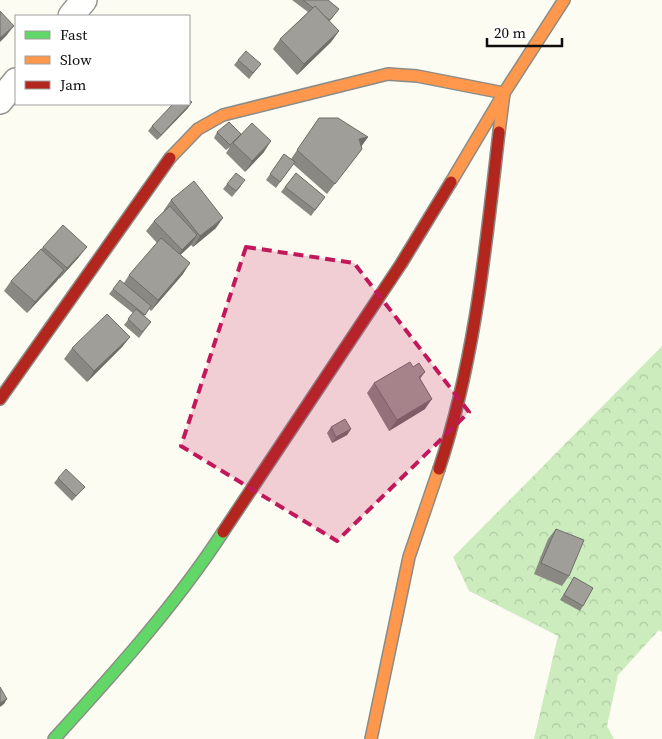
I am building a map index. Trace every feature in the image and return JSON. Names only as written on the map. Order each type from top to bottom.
[{"type":"main road","points":[[54,739],[120,666],[204,561],[401,264],[504,93],[564,0]]},
{"type":"main road","points":[[0,399],[77,287],[170,158],[198,129],[223,115],[388,74],[418,76],[504,93]]},
{"type":"main road","points":[[371,739],[409,558],[451,432],[481,288],[504,93]]},
{"type":"street","points":[[72,15],[84,0]]},
{"type":"street","points":[[0,101],[15,82]]},
{"type":"highlighted area","points":[[246,247],[354,263],[469,412],[337,541],[181,446]]},
{"type":"green space","points":[[662,346],[662,632],[659,630],[618,675],[607,726],[614,739],[534,739],[558,636],[469,591],[453,557]]},
{"type":"building","points":[[303,0],[328,0],[339,9],[330,20],[315,6],[313,8]]},
{"type":"building","points":[[315,6],[339,31],[304,64],[280,39]]},
{"type":"building","points":[[0,11],[14,26],[0,38]]},
{"type":"building","points":[[246,51],[261,64],[253,73],[238,60]]},
{"type":"building","points":[[172,105],[189,105],[161,135],[152,126]]},
{"type":"building","points":[[319,118],[338,118],[368,137],[359,139],[362,149],[335,184],[297,150]]},
{"type":"building","points":[[229,122],[241,134],[230,145],[217,132]]},
{"type":"building","points":[[252,123],[271,141],[252,161],[233,143]]},
{"type":"building","points":[[284,154],[295,162],[280,182],[270,174]]},
{"type":"building","points":[[236,173],[245,180],[236,191],[227,184]]},
{"type":"building","points":[[296,173],[325,197],[315,210],[285,187]]},
{"type":"building","points":[[194,181],[223,218],[200,236],[171,200]]},
{"type":"building","points":[[170,206],[197,235],[182,250],[154,221]]},
{"type":"building","points":[[63,225],[87,247],[67,268],[43,247]]},
{"type":"building","points":[[161,238],[190,263],[158,300],[129,275]]},
{"type":"building","points":[[41,249],[64,270],[35,302],[11,281]]},
{"type":"building","points":[[120,280],[151,306],[145,315],[113,289]]},
{"type":"building","points":[[136,309],[151,322],[142,332],[128,319]]},
{"type":"building","points":[[107,314],[130,337],[94,371],[72,348]]},
{"type":"building","points":[[410,362],[413,367],[419,363],[425,372],[419,377],[432,399],[397,420],[374,383]]},
{"type":"building","points":[[345,419],[351,429],[336,437],[331,427]]},
{"type":"building","points":[[66,469],[85,487],[76,496],[58,478]]},
{"type":"building","points":[[556,529],[584,540],[569,576],[541,563]]},
{"type":"building","points":[[574,577],[593,588],[583,606],[564,595]]},
{"type":"building","points":[[0,687],[7,699],[0,703]]},
{"type":"traffic: fast","points":[[54,739],[164,613],[223,532]]},
{"type":"traffic: slow","points":[[451,182],[504,93],[564,0]]},
{"type":"traffic: slow","points":[[170,158],[198,129],[223,115],[388,74],[417,76],[504,93],[499,132]]},
{"type":"traffic: slow","points":[[371,739],[409,557],[439,469]]},
{"type":"traffic: jam","points":[[439,469],[462,387],[478,302],[499,132]]},
{"type":"traffic: jam","points":[[0,399],[170,158]]},
{"type":"traffic: jam","points":[[223,532],[401,264],[451,182]]}]
